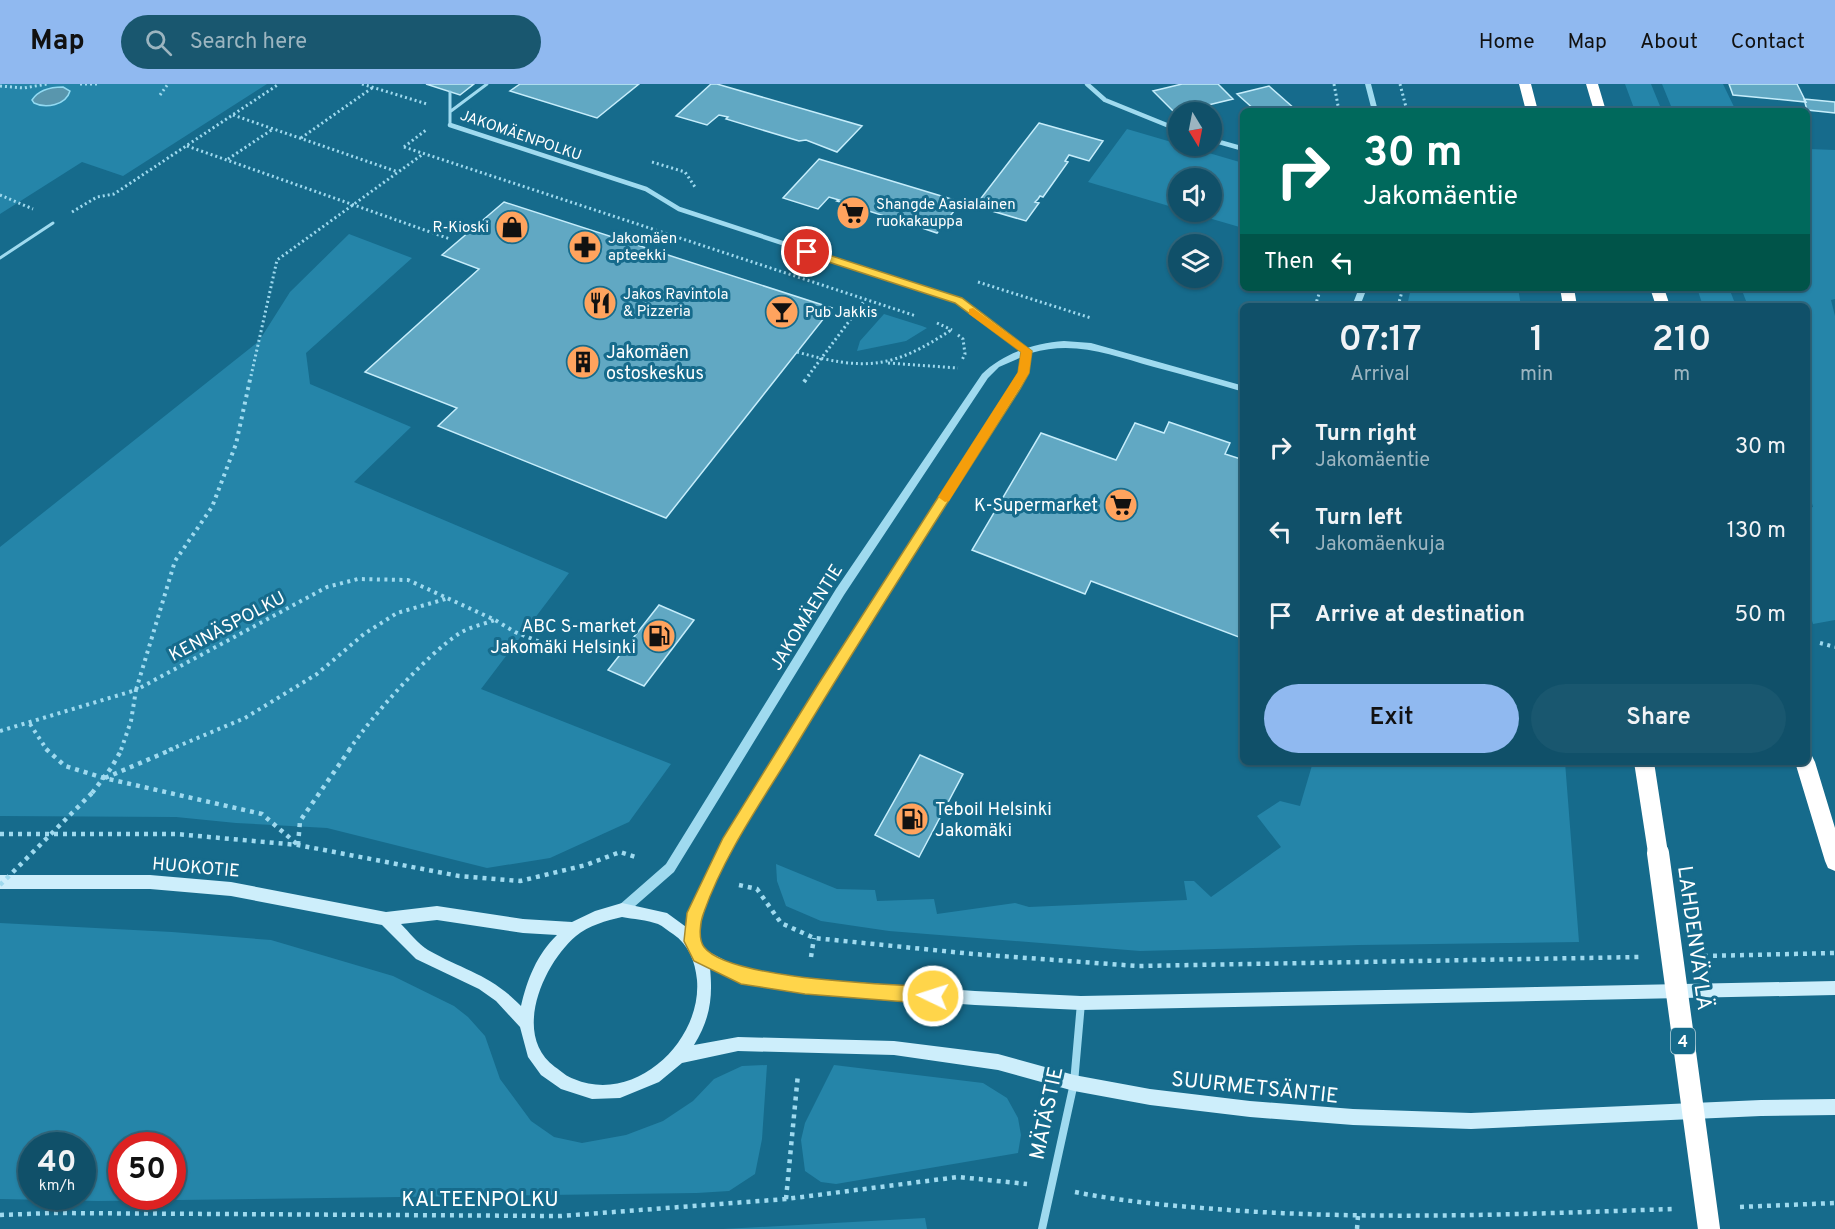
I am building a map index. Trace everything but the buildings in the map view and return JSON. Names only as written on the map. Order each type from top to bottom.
[{"type":"highway","points":[[1525,84],[1531,108]]},
{"type":"highway","points":[[1592,84],[1599,108]]},
{"type":"highway","name":"LAHDENVÄYLÄ","points":[[1644,765],[1709,1229]]},
{"type":"highway","points":[[1806,765],[1834,856]]},
{"type":"main road","name":"HUOKOTIE","points":[[0,884],[150,882],[231,889],[386,919],[437,913],[523,926],[573,929]]},
{"type":"main road","points":[[622,910],[654,914],[682,929],[700,955],[706,988],[704,1006],[699,1024],[678,1056],[664,1070],[648,1081],[629,1088],[593,1092],[560,1081],[537,1057],[527,1024],[528,997],[537,971],[547,955],[573,929],[588,920],[622,910]]},
{"type":"main road","points":[[386,919],[421,954],[484,984],[501,996],[527,1024]]},
{"type":"main road","points":[[700,955],[741,976],[805,986],[1081,1003],[1835,988]]},
{"type":"main road","name":"SUURMETSÄNTIE","points":[[678,1056],[738,1044],[894,1048],[998,1062],[1074,1083],[1150,1097],[1353,1118],[1471,1121],[1761,1108],[1835,1107]]},
{"type":"street","points":[[1087,84],[1105,100],[1168,125]]},
{"type":"street","points":[[1368,84],[1375,108]]},
{"type":"street","name":"JAKOMÄENPOLKU","points":[[450,124],[646,189],[679,209],[959,301],[1027,351]]},
{"type":"street","points":[[1222,143],[1240,148]]},
{"type":"street","name":"JAKOMÄENTIE","points":[[622,910],[670,868],[840,592],[986,376],[996,365],[1027,351],[1048,345],[1091,346],[1240,388]]},
{"type":"street","points":[[692,941],[695,913],[728,844],[824,687],[1016,386],[1023,373],[1027,351]]},
{"type":"street","name":"MÄTÄSTIE","points":[[1042,1229],[1049,1186],[1074,1083],[1081,1003]]},
{"type":"lane","points":[[451,111],[486,84]]},
{"type":"lane","points":[[450,92],[451,111]]},
{"type":"lane","name":"JAKOMÄENPOLKU","points":[[450,124],[451,111]]},
{"type":"lane","points":[[0,258],[53,223]]},
{"type":"path","points":[[0,86],[24,88],[47,84]]},
{"type":"path","points":[[80,84],[97,84]]},
{"type":"path","points":[[160,96],[168,84]]},
{"type":"path","points":[[53,223],[97,197],[114,194],[279,84]]},
{"type":"path","name":"JAKOMÄENPOLKU","points":[[362,84],[451,111]]},
{"type":"path","points":[[1334,84],[1338,108]]},
{"type":"path","points":[[1400,84],[1406,108]]},
{"type":"path","points":[[301,138],[373,87]]},
{"type":"path","points":[[233,115],[399,172]]},
{"type":"path","points":[[228,160],[273,129]]},
{"type":"path","points":[[187,145],[450,239]]},
{"type":"path","points":[[404,147],[922,318]]},
{"type":"path","points":[[0,884],[92,793],[122,752],[132,726],[136,690],[175,561],[212,507],[236,444],[277,260],[423,154]]},
{"type":"path","points":[[651,161],[685,172],[699,190]]},
{"type":"path","points":[[0,195],[22,203]]},
{"type":"path","points":[[978,282],[1102,321]]},
{"type":"path","points":[[804,382],[865,300]]},
{"type":"path","points":[[797,352],[821,359],[930,364],[958,368],[965,354],[963,339],[951,330],[930,321]]},
{"type":"path","points":[[881,363],[906,357],[951,330]]},
{"type":"path","name":"KENNÄSPOLKU","points":[[0,731],[30,724],[136,690],[327,587],[358,579],[408,580],[495,620],[515,632],[560,650]]},
{"type":"path","points":[[104,778],[244,718],[317,674],[364,634],[397,613],[449,598]]},
{"type":"path","points":[[298,845],[300,820],[364,727],[426,663],[460,633],[495,620]]},
{"type":"path","points":[[1820,643],[1835,647]]},
{"type":"path","points":[[30,724],[47,750],[65,766],[104,778],[262,814],[298,845]]},
{"type":"path","points":[[0,834],[176,834],[298,845],[459,876],[520,881],[585,866],[620,852]]},
{"type":"path","points":[[757,889],[781,923],[814,938],[1008,957],[1137,966],[1646,957]]},
{"type":"path","points":[[1693,956],[1835,954]]},
{"type":"path","name":"KALTEENPOLKU","points":[[0,1215],[52,1213],[561,1216],[786,1199],[958,1177],[1049,1186],[1114,1201],[1358,1216],[1684,1209]]},
{"type":"path","points":[[1730,1207],[1835,1203]]},
{"type":"path","points":[[1358,1216],[1358,1229]]},
{"type":"shaded area","points":[[0,84],[267,84],[123,176],[82,162],[0,214]]},
{"type":"shaded area","points":[[1625,84],[1651,84],[1661,108],[1634,108]]},
{"type":"shaded area","points":[[1662,84],[1723,84],[1735,108],[1672,108]]},
{"type":"shaded area","points":[[63,87],[70,91],[60,103],[44,106],[32,100],[46,89]]},
{"type":"shaded area","points":[[1127,129],[1168,141],[1168,156],[1219,156],[1240,162],[1240,227],[1222,222],[1222,168],[1168,168],[1168,206],[1088,182]]},
{"type":"shaded area","points":[[1810,149],[1835,150],[1835,299],[1831,300],[1835,316],[1835,620],[1813,624],[1810,614],[1810,508],[1813,507],[1810,496],[1810,303],[1747,303],[1742,291],[1810,291]]},
{"type":"shaded area","points":[[349,234],[412,258],[306,353],[310,384],[411,427],[354,482],[569,573],[481,689],[671,764],[629,822],[550,858],[487,868],[327,828],[176,817],[0,816],[0,547],[259,341],[290,292]]},
{"type":"shaded area","points":[[1410,291],[1518,291],[1520,303],[1408,303]]},
{"type":"shaded area","points":[[1698,291],[1730,291],[1735,303],[1702,303]]},
{"type":"shaded area","points":[[884,314],[927,328],[906,341],[857,351],[860,341]]},
{"type":"shaded area","points":[[1312,765],[1565,765],[1579,942],[1140,951],[889,931],[821,921],[786,906],[777,881],[776,864],[837,889],[875,890],[877,901],[934,899],[937,914],[1015,903],[1029,907],[1187,900],[1184,881],[1194,881],[1211,897],[1281,847],[1257,816],[1280,801],[1300,806]]},
{"type":"shaded area","points":[[0,923],[271,940],[393,976],[454,1006],[468,1017],[485,1036],[500,1079],[531,1121],[554,1137],[582,1143],[626,1135],[663,1121],[693,1101],[714,1079],[742,1066],[767,1065],[762,1139],[755,1174],[729,1191],[186,1200],[186,1132],[108,1132],[108,1201],[96,1201],[96,1132],[18,1132],[18,1199],[0,1199]]},
{"type":"shaded area","points":[[834,1065],[983,1083],[1007,1098],[1018,1118],[1021,1135],[1018,1153],[836,1184],[821,1182],[805,1171],[801,1140],[805,1123]]},
{"type":"shaded area","points":[[925,1218],[927,1229],[723,1229]]},
{"type":"slow traffic","points":[[945,497],[1016,386],[1023,373],[1027,351],[973,311]]},
{"type":"place","name":"Shangde Aasialainen ruokakauppa","points":[[853,213]]},
{"type":"place","name":"R-Kioski","points":[[512,227]]},
{"type":"place","name":"Jakomäen apteekki","points":[[585,247]]},
{"type":"place","name":"Jakos Ravintola & Pizzeria","points":[[600,303]]},
{"type":"place","name":"Pub Jakkis","points":[[782,312]]},
{"type":"place","name":"Jakomäen ostoskeskus","points":[[583,362]]},
{"type":"place","name":"K-Supermarket","points":[[1121,505]]},
{"type":"place","name":"ABC S-market Jakomäki Helsinki","points":[[659,636]]},
{"type":"place","name":"Teboil Helsinki Jakomäki","points":[[912,819]]},
{"type":"route","points":[[807,252],[959,301],[1027,351],[1023,373],[1016,386],[824,687],[728,844],[695,913],[692,941],[700,955],[741,976],[805,986],[933,996]]}]
